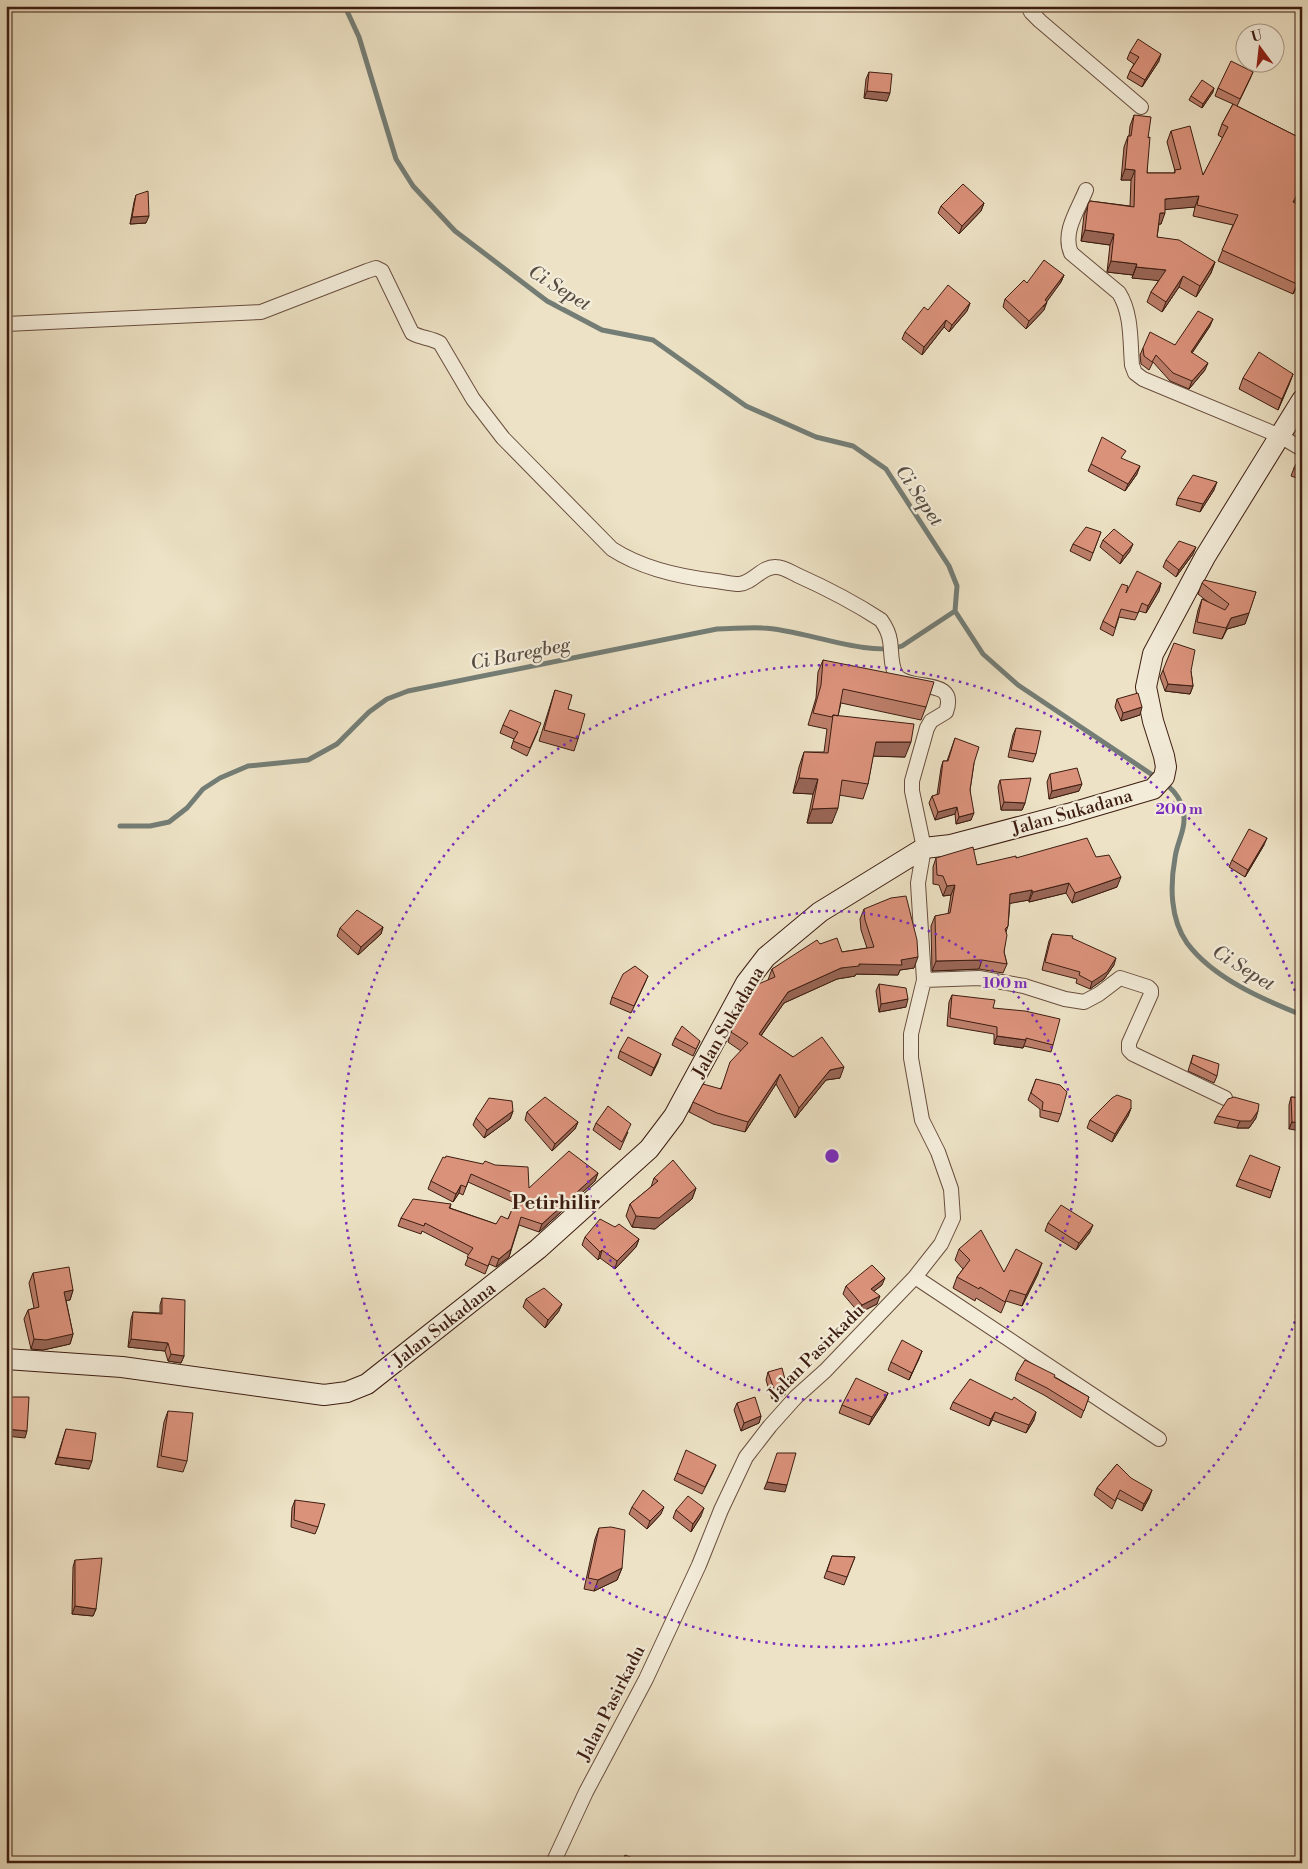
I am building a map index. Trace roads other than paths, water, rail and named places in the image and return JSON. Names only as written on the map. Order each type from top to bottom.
[{"type":"main road","name":"Jalan Sukadana","points":[[6,1359],[122,1367],[324,1395],[347,1392],[367,1384],[538,1249],[649,1149],[674,1116],[746,983],[766,957],[820,912],[924,848],[951,845],[1068,814],[1159,783],[1166,767],[1146,687],[1153,654],[1205,557],[1302,400]]},
{"type":"street","points":[[1028,6],[1040,21],[1141,107]]},
{"type":"street","points":[[1086,190],[1068,234],[1067,243],[1071,253],[1119,293],[1124,302],[1128,314],[1132,365],[1135,373],[1143,379],[1280,436],[1302,449]]},
{"type":"street","points":[[6,324],[261,312],[376,268],[382,271],[412,333],[420,337],[434,339],[440,343],[474,399],[502,438],[612,549],[628,560],[645,566],[693,578],[740,584],[754,578],[770,567],[778,567],[809,580],[881,620],[887,629],[896,675],[905,681],[941,689],[947,693],[950,702],[946,712],[931,721],[912,781],[912,791],[924,848]]},
{"type":"street","name":"Jalan Pasirkadu","points":[[553,1863],[586,1792],[646,1679],[699,1565],[721,1510],[746,1457],[790,1404],[825,1371],[916,1277],[941,1244],[953,1218],[951,1189],[938,1152],[922,1120],[911,1058],[911,1034],[924,980],[918,883],[924,848]]},
{"type":"street","points":[[924,980],[979,978],[1024,986],[1065,999],[1084,1002],[1099,994],[1120,978],[1148,987],[1151,990],[1151,994],[1129,1043],[1129,1050],[1133,1054],[1225,1098]]},
{"type":"street","points":[[916,1277],[1159,1439]]},
{"type":"waterway","name":"Ci Sepet","points":[[343,6],[359,37],[396,159],[413,186],[455,231],[547,301],[602,330],[653,340],[746,406],[816,437],[853,446],[886,469],[949,566],[957,586],[955,611],[983,654],[1018,685],[1157,778]]},
{"type":"waterway","name":"Ci Baregbeg","points":[[120,826],[150,826],[169,822],[187,808],[203,789],[220,778],[248,766],[308,760],[337,744],[369,712],[387,699],[408,691],[717,629],[757,628],[779,630],[854,646],[888,649],[902,646],[955,611]]},
{"type":"waterway","name":"Ci Sepet","points":[[1164,783],[1178,797],[1184,815],[1172,879],[1174,913],[1181,934],[1198,955],[1224,977],[1271,1002],[1302,1015]]},
{"type":"district","name":"Petirhilir","points":[[556,1202]]}]
